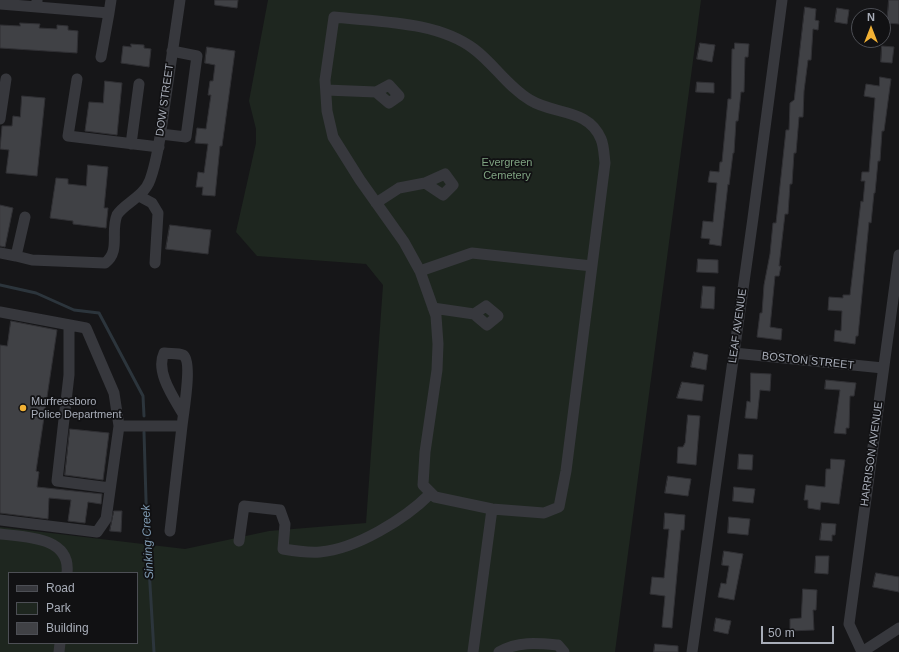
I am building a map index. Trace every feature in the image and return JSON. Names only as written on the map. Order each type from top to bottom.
[{"type":"street","points":[[101,58],[111,0]]},
{"type":"street","name":"DOW STREET","points":[[16,256],[32,260],[105,263],[111,259],[114,253],[115,220],[118,213],[139,196],[149,182],[159,147],[180,0]]},
{"type":"street","name":"LEAF AVENUE","points":[[692,652],[782,0]]},
{"type":"street","points":[[0,4],[37,4],[109,13]]},
{"type":"street","points":[[334,17],[435,30],[456,37],[475,49],[522,96],[539,106],[586,118],[601,139],[605,163],[566,471],[559,507],[544,513],[492,509],[435,497],[430,494],[423,485],[425,452],[437,364],[438,344],[436,316],[420,271],[404,242],[376,203],[333,137],[327,111],[326,90],[334,17]]},
{"type":"street","points":[[160,134],[186,137],[197,56],[172,52]]},
{"type":"street","points":[[0,119],[6,79]]},
{"type":"street","points":[[77,79],[68,136],[159,147]]},
{"type":"street","points":[[131,144],[139,84]]},
{"type":"street","points":[[326,90],[376,92]]},
{"type":"street","points":[[376,203],[399,188],[425,183]]},
{"type":"street","points":[[139,196],[152,203],[158,213],[155,263]]},
{"type":"street","points":[[0,252],[16,256],[25,217]]},
{"type":"street","points":[[420,271],[472,253],[592,266]]},
{"type":"street","name":"HARRISON AVENUE","points":[[862,652],[849,624],[899,255]]},
{"type":"street","points":[[433,308],[474,314]]},
{"type":"street","points":[[0,312],[86,328],[114,393],[119,426],[106,519],[96,532],[0,520]]},
{"type":"street","points":[[69,324],[69,375],[57,481],[110,488]]},
{"type":"street","name":"BOSTON STREET","points":[[734,353],[883,368]]},
{"type":"street","points":[[170,531],[182,426],[188,368],[187,359],[183,355],[164,354],[161,360],[162,369],[168,387],[183,414]]},
{"type":"street","points":[[119,426],[182,426]]},
{"type":"street","points":[[239,541],[244,506],[280,510],[285,524],[283,549],[304,552],[321,552],[347,545],[384,529],[417,506],[430,494]]},
{"type":"street","points":[[473,652],[492,509]]},
{"type":"street","points":[[0,534],[44,541],[60,548],[68,562],[67,572]]},
{"type":"street","points":[[862,652],[899,628]]},
{"type":"street","points":[[499,652],[520,643],[558,645],[564,652]]},
{"type":"green space","name":"Evergreen Cemetery","points":[[268,0],[701,0],[615,652],[0,652],[0,527],[185,549],[269,531],[366,523],[383,285],[366,264],[257,256],[236,232],[256,143],[256,129],[249,101]]},
{"type":"building","points":[[215,0],[238,0],[237,8],[215,5]]},
{"type":"building","points":[[889,0],[899,0],[899,24],[891,23],[891,8],[888,8]]},
{"type":"building","points":[[805,7],[816,9],[815,20],[819,21],[818,30],[813,29],[811,60],[808,60],[804,91],[803,117],[799,117],[796,153],[794,153],[792,184],[790,184],[788,214],[785,214],[779,266],[781,266],[779,276],[775,276],[770,327],[782,329],[781,340],[757,337],[760,313],[762,313],[764,285],[770,254],[773,223],[776,223],[786,130],[789,130],[790,103],[794,100]]},
{"type":"building","points":[[837,8],[849,10],[847,24],[835,22]]},
{"type":"building","points":[[20,23],[40,24],[39,28],[57,29],[57,25],[68,26],[68,30],[78,31],[77,53],[0,48],[0,25],[20,26]]},
{"type":"building","points":[[700,43],[715,45],[712,62],[697,59]]},
{"type":"building","points":[[735,43],[749,44],[748,57],[745,57],[744,92],[741,92],[738,121],[736,121],[734,153],[729,185],[728,184],[721,246],[709,244],[710,239],[701,238],[703,221],[713,222],[717,183],[708,182],[710,171],[719,172],[720,162],[722,162],[728,99],[731,99],[732,49],[734,49]]},
{"type":"building","points":[[131,44],[144,45],[144,48],[151,49],[149,67],[121,63],[123,46],[131,47]]},
{"type":"building","points":[[207,47],[235,51],[222,146],[220,146],[215,196],[202,195],[203,187],[196,187],[198,172],[204,173],[208,144],[195,143],[197,128],[206,129],[211,95],[208,95],[210,81],[213,81],[215,65],[205,63]]},
{"type":"building","points":[[894,47],[892,63],[881,62],[882,48]]},
{"type":"building","points":[[880,77],[891,79],[884,131],[882,131],[880,161],[878,161],[871,223],[869,222],[858,336],[856,336],[855,344],[834,341],[835,330],[841,331],[842,311],[828,310],[829,297],[843,298],[843,295],[850,295],[861,201],[863,202],[865,181],[861,181],[862,172],[869,172],[875,98],[864,96],[866,84],[879,86]]},
{"type":"building","points":[[105,81],[122,83],[117,135],[85,131],[89,102],[103,103]]},
{"type":"building","points":[[697,82],[714,83],[714,93],[696,92]]},
{"type":"building","points":[[22,96],[45,98],[37,176],[6,173],[9,150],[0,149],[2,126],[12,126],[13,116],[20,117]]},
{"type":"building","points":[[88,165],[108,167],[104,208],[108,208],[106,228],[73,224],[73,221],[50,218],[56,178],[68,179],[68,184],[86,186]]},
{"type":"building","points":[[0,205],[13,208],[5,247],[0,246]]},
{"type":"building","points":[[170,225],[211,230],[208,254],[166,249]]},
{"type":"building","points":[[698,259],[718,260],[718,273],[697,272]]},
{"type":"building","points":[[703,286],[715,287],[714,309],[701,308]]},
{"type":"building","name":"Murfreesboro Police Department","points":[[11,321],[57,330],[36,471],[39,472],[37,487],[102,494],[101,504],[88,502],[85,523],[68,521],[71,500],[49,498],[48,519],[0,513],[0,345],[7,346]]},
{"type":"building","points":[[694,352],[708,355],[706,370],[691,367]]},
{"type":"building","points":[[751,373],[771,374],[770,391],[760,390],[757,419],[745,418],[747,401],[750,402]]},
{"type":"building","points":[[826,380],[856,383],[854,396],[850,396],[849,428],[846,428],[846,434],[834,433],[840,390],[825,389]]},
{"type":"building","points":[[682,382],[704,385],[702,401],[677,398]]},
{"type":"building","points":[[688,415],[700,416],[696,465],[677,463],[678,447],[683,447],[685,443]]},
{"type":"building","points":[[70,429],[109,433],[103,480],[65,475]]},
{"type":"building","points":[[739,454],[753,455],[752,470],[738,469]]},
{"type":"building","points":[[831,459],[845,460],[839,504],[821,502],[820,510],[808,508],[808,500],[804,500],[806,485],[825,487],[826,469],[830,469]]},
{"type":"building","points":[[668,476],[691,479],[688,496],[665,493]]},
{"type":"building","points":[[734,487],[755,489],[753,503],[733,501]]},
{"type":"building","points":[[114,511],[122,511],[121,532],[110,531]]},
{"type":"building","points":[[665,513],[685,515],[684,530],[681,530],[672,628],[662,627],[665,596],[650,594],[652,577],[664,578],[669,529],[664,529]]},
{"type":"building","points":[[729,517],[750,519],[748,535],[728,533]]},
{"type":"building","points":[[822,523],[836,524],[835,535],[832,535],[832,541],[820,540]]},
{"type":"building","points":[[724,551],[743,554],[734,600],[718,597],[721,583],[726,584],[729,566],[722,565]]},
{"type":"building","points":[[816,556],[829,556],[828,574],[815,573]]},
{"type":"building","points":[[876,573],[899,577],[899,592],[873,587]]},
{"type":"building","points":[[803,589],[817,590],[816,610],[813,610],[814,630],[790,631],[790,619],[801,618]]},
{"type":"building","points":[[716,618],[731,621],[728,634],[714,631]]},
{"type":"building","points":[[655,644],[678,646],[678,652],[654,652]]},
{"type":"waterway","name":"Sinking Creek","points":[[0,285],[36,293],[74,310],[99,313],[143,396],[144,416]]},
{"type":"waterway","name":"Sinking Creek","points":[[144,432],[147,534],[154,652]]},
{"type":"place","name":"Murfreesboro Police Department","points":[[23,408]]}]
